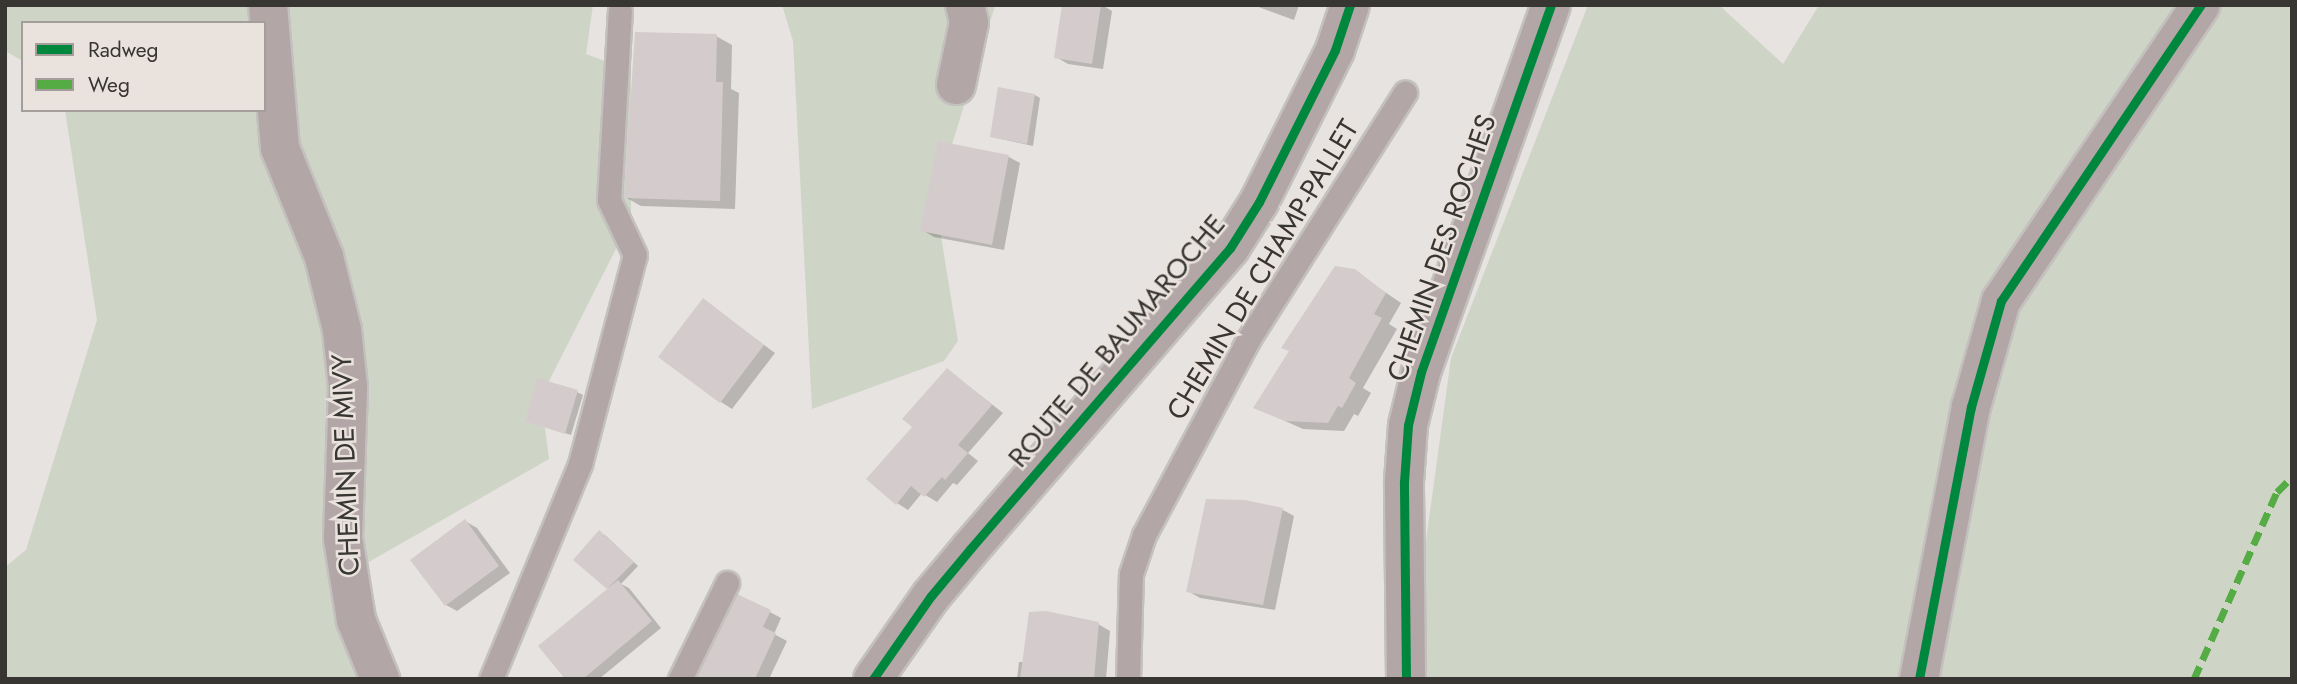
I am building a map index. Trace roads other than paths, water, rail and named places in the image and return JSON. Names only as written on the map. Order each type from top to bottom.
[{"type":"street","name":"CHEMIN DE MIVY","points":[[268,5],[279,148],[324,257],[342,330],[348,387],[343,538],[356,620],[380,679]]},
{"type":"street","points":[[956,85],[969,22],[965,5]]},
{"type":"street","name":"ROUTE DE BAUMAROCHE","points":[[873,679],[931,596],[963,557],[1230,248],[1259,202],[1335,50],[1350,5]]},
{"type":"street","name":"CHEMIN DES ROCHES","points":[[1406,679],[1404,482],[1408,425],[1421,372],[1551,5]]},
{"type":"street","points":[[1919,679],[1971,407],[2001,301],[2201,5]]},
{"type":"lane","points":[[491,679],[580,464],[635,255],[609,200],[620,11]]},
{"type":"lane","name":"CHEMIN DE CHAMP-PALLET","points":[[1128,679],[1131,575],[1144,535],[1248,340],[1405,93]]},
{"type":"lane","points":[[680,679],[727,583]]}]
